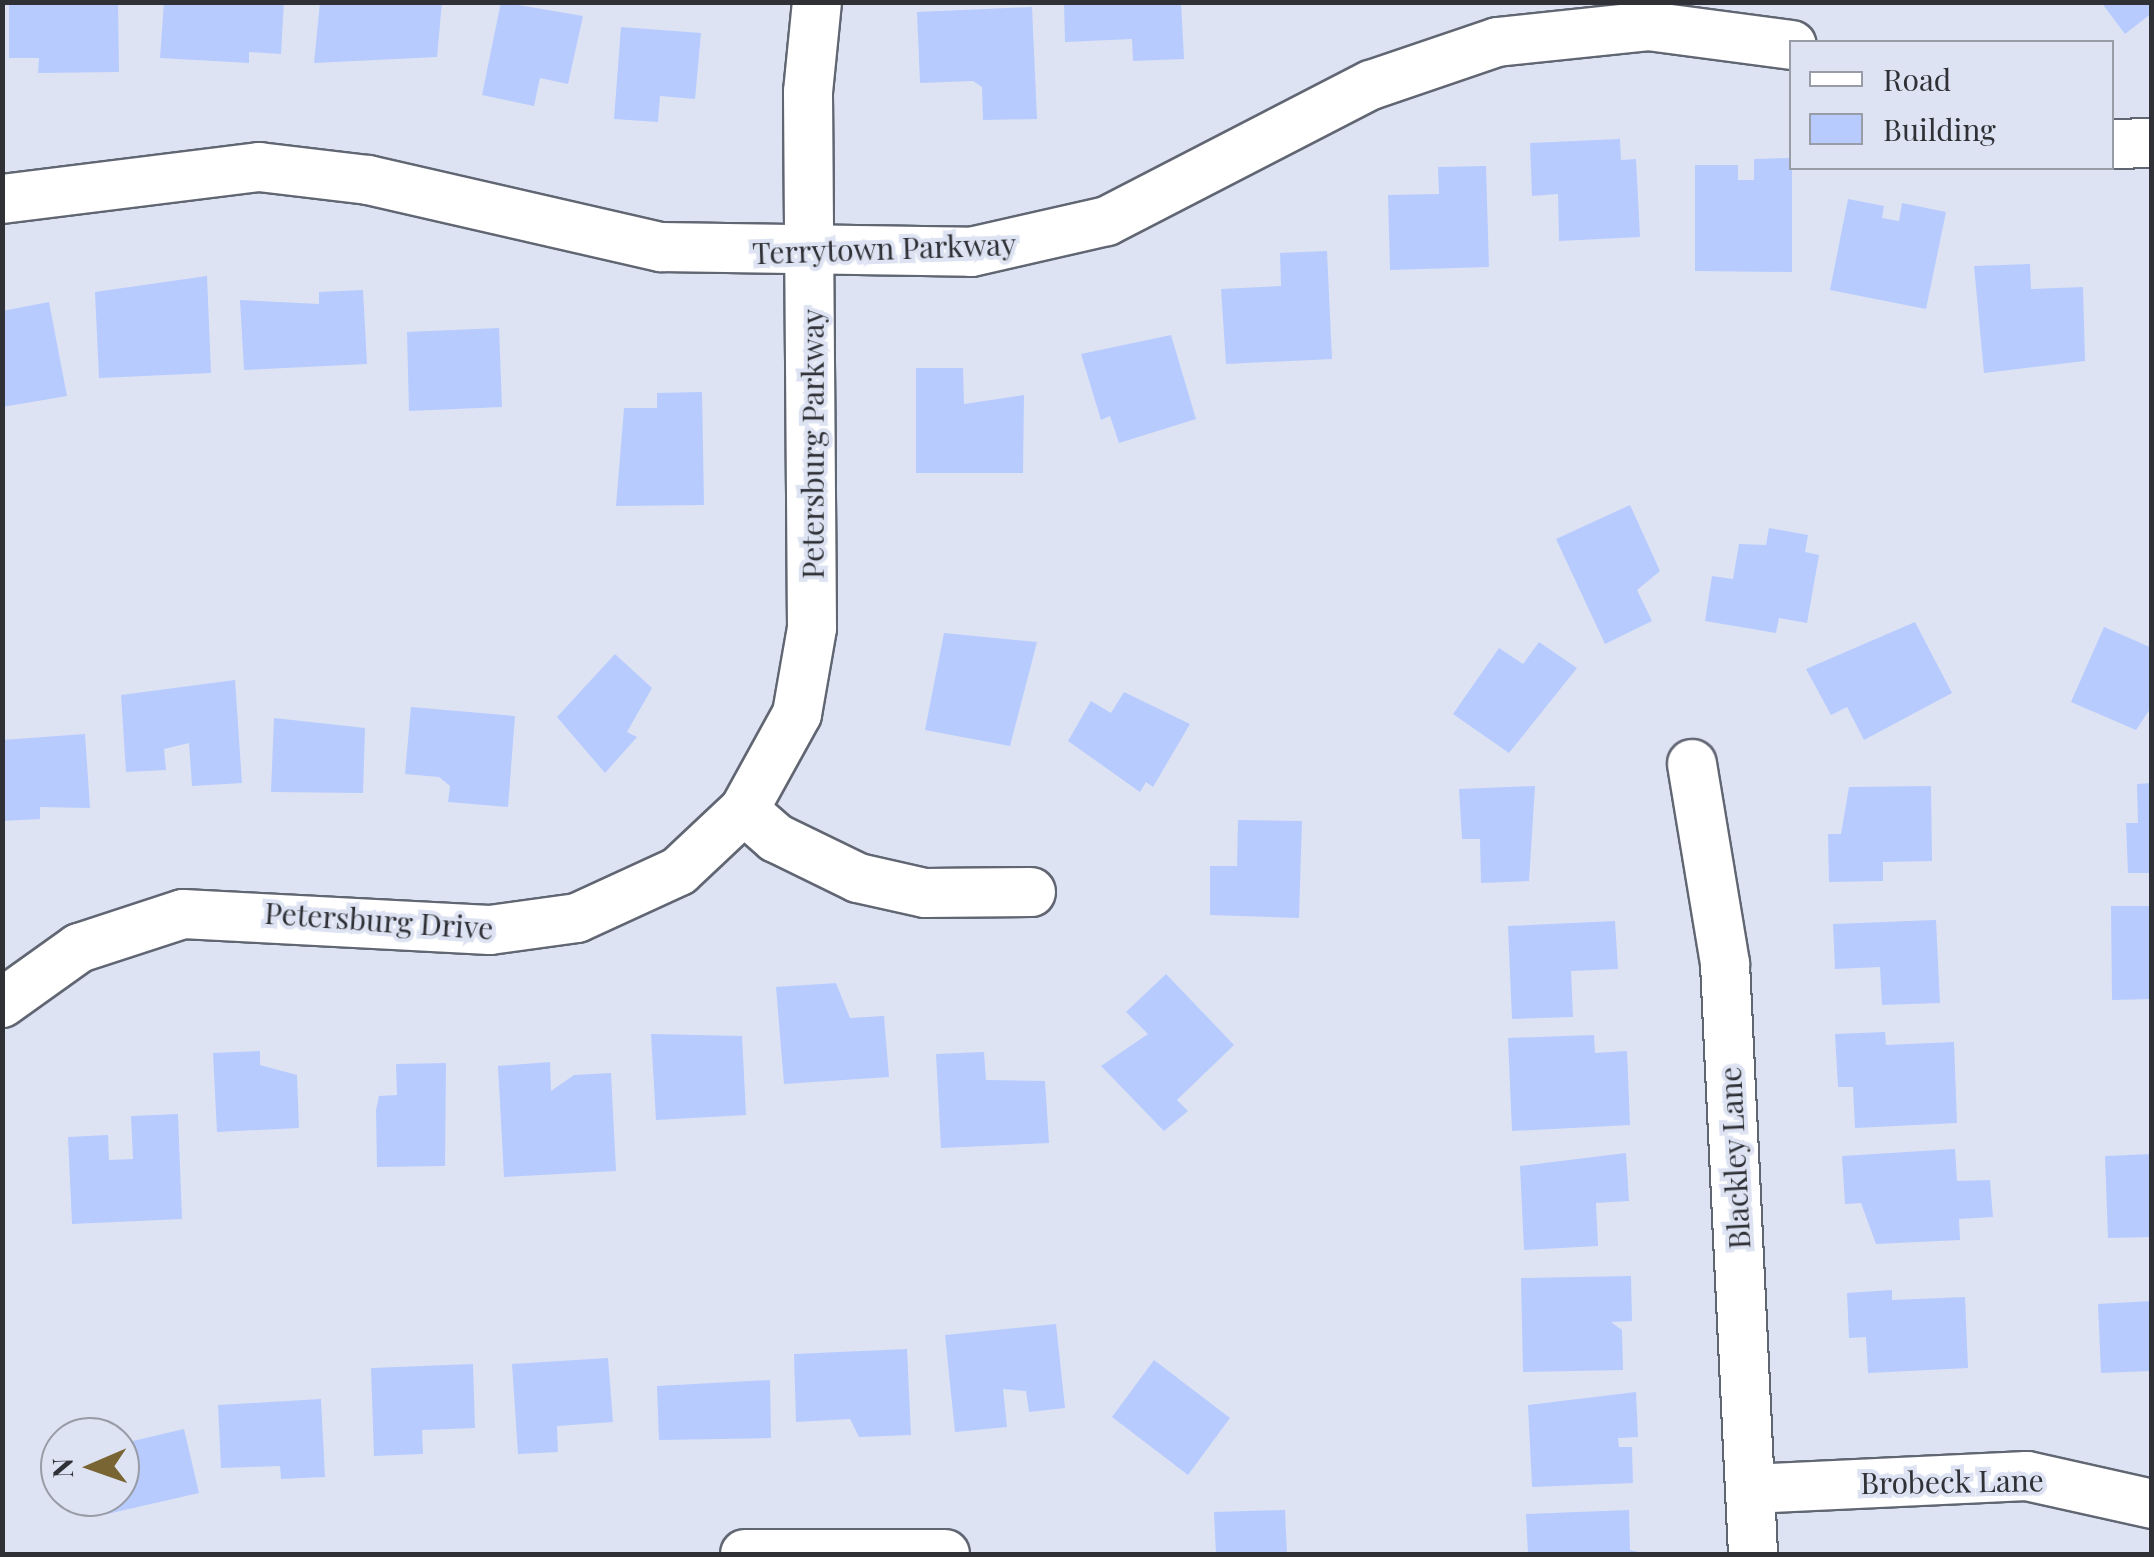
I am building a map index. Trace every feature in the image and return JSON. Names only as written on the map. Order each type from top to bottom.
[{"type":"street","name":"Petersburg Parkway","points":[[744,810],[797,714],[810,650],[813,255],[808,92],[816,2]]},
{"type":"street","name":"Terrytown Parkway","points":[[2,199],[167,172],[301,170],[662,247],[813,255],[971,252],[1070,234],[1371,85],[1497,42],[1648,26],[1789,45]]},
{"type":"street","points":[[2114,144],[2152,143]]},
{"type":"street","name":"Blackley Lane","points":[[1692,764],[1725,964],[1753,1554]]},
{"type":"street","points":[[744,810],[776,838],[858,878],[925,893],[1031,892]]},
{"type":"street","name":"Petersburg Drive","points":[[2,1003],[58,959],[173,916],[254,911],[490,930],[577,918],[678,871],[744,810]]},
{"type":"street","name":"Brobeck Lane","points":[[1750,1489],[2027,1476],[2152,1504]]},
{"type":"street","points":[[745,1554],[945,1554]]},
{"type":"building","points":[[9,2],[118,2],[119,72],[38,73],[39,58],[9,58]]},
{"type":"building","points":[[164,2],[284,2],[281,54],[249,52],[249,63],[160,58]]},
{"type":"building","points":[[320,2],[442,2],[437,57],[314,63]]},
{"type":"building","points":[[501,2],[583,16],[568,84],[540,78],[534,106],[482,95]]},
{"type":"building","points":[[1064,2],[1181,2],[1184,59],[1133,61],[1132,39],[1065,42]]},
{"type":"building","points":[[2101,2],[2152,2],[2152,13],[2125,34]]},
{"type":"building","points":[[1032,7],[1037,119],[983,120],[982,87],[973,81],[920,83],[917,12]]},
{"type":"building","points":[[621,27],[701,33],[695,99],[660,96],[658,122],[614,119]]},
{"type":"building","points":[[1620,139],[1621,160],[1636,159],[1640,237],[1559,241],[1558,194],[1532,196],[1530,143]]},
{"type":"building","points":[[1789,158],[1792,272],[1695,271],[1695,165],[1738,165],[1738,180],[1754,180],[1754,159]]},
{"type":"building","points":[[1486,166],[1489,267],[1390,270],[1388,195],[1439,194],[1438,167]]},
{"type":"building","points":[[1848,199],[1884,206],[1882,218],[1899,221],[1902,203],[1946,212],[1926,309],[1830,290]]},
{"type":"building","points":[[1327,251],[1332,359],[1226,364],[1221,289],[1281,286],[1280,253]]},
{"type":"building","points":[[2030,264],[2031,289],[2083,287],[2085,361],[1984,373],[1974,266]]},
{"type":"building","points":[[207,276],[211,373],[99,378],[95,292]]},
{"type":"building","points":[[363,290],[367,364],[244,370],[240,300],[319,304],[319,292]]},
{"type":"building","points":[[49,302],[67,396],[2,407],[2,311]]},
{"type":"building","points":[[499,328],[502,407],[409,411],[407,332]]},
{"type":"building","points":[[1171,335],[1196,419],[1119,443],[1110,416],[1101,420],[1081,354]]},
{"type":"building","points":[[916,368],[963,368],[964,404],[1024,395],[1023,473],[916,473]]},
{"type":"building","points":[[702,392],[704,505],[616,506],[624,408],[657,408],[657,393]]},
{"type":"building","points":[[1630,505],[1660,571],[1637,590],[1652,621],[1605,644],[1556,539]]},
{"type":"building","points":[[1769,528],[1808,535],[1805,552],[1819,555],[1807,623],[1779,618],[1776,633],[1705,621],[1712,576],[1733,579],[1739,544],[1766,545]]},
{"type":"building","points":[[1915,622],[1952,693],[1864,740],[1847,707],[1831,715],[1806,669]]},
{"type":"building","points":[[2104,627],[2152,648],[2152,706],[2136,730],[2071,702]]},
{"type":"building","points":[[944,633],[1037,642],[1010,746],[925,730]]},
{"type":"building","points":[[1539,642],[1577,668],[1509,753],[1453,714],[1499,648],[1523,664]]},
{"type":"building","points":[[615,654],[652,688],[627,732],[637,737],[605,773],[557,717]]},
{"type":"building","points":[[235,680],[242,783],[192,786],[189,743],[164,749],[166,770],[126,772],[121,695]]},
{"type":"building","points":[[1124,692],[1190,724],[1153,787],[1146,782],[1140,792],[1068,741],[1091,701],[1111,713]]},
{"type":"building","points":[[411,707],[515,716],[508,807],[448,802],[450,786],[439,777],[405,774]]},
{"type":"building","points":[[274,718],[365,728],[363,793],[271,792]]},
{"type":"building","points":[[85,734],[90,808],[40,807],[40,819],[2,821],[2,740]]},
{"type":"building","points":[[2152,783],[2152,873],[2128,873],[2126,823],[2138,823],[2137,784]]},
{"type":"building","points":[[1535,786],[1529,881],[1481,883],[1480,839],[1462,839],[1459,789]]},
{"type":"building","points":[[1931,786],[1932,861],[1883,862],[1883,881],[1829,882],[1828,834],[1841,834],[1849,787]]},
{"type":"building","points":[[1238,820],[1302,821],[1299,918],[1210,915],[1210,866],[1237,866]]},
{"type":"building","points":[[2111,906],[2152,906],[2152,999],[2112,1000]]},
{"type":"building","points":[[1936,920],[1940,1003],[1882,1005],[1880,967],[1835,969],[1833,924]]},
{"type":"building","points":[[1615,921],[1618,969],[1571,971],[1573,1017],[1512,1019],[1508,926]]},
{"type":"building","points":[[1166,974],[1234,1045],[1177,1100],[1188,1111],[1164,1131],[1101,1066],[1148,1034],[1126,1012]]},
{"type":"building","points":[[836,983],[850,1018],[884,1016],[889,1077],[784,1084],[776,987]]},
{"type":"building","points":[[1885,1032],[1886,1045],[1954,1042],[1957,1123],[1855,1128],[1853,1087],[1838,1087],[1835,1034]]},
{"type":"building","points":[[651,1034],[742,1036],[746,1115],[656,1120]]},
{"type":"building","points":[[1594,1035],[1595,1053],[1627,1051],[1630,1125],[1512,1131],[1508,1038]]},
{"type":"building","points":[[260,1051],[260,1065],[297,1075],[299,1128],[217,1132],[213,1053]]},
{"type":"building","points":[[984,1052],[986,1080],[1045,1081],[1049,1143],[941,1148],[936,1054]]},
{"type":"building","points":[[550,1062],[551,1091],[574,1075],[611,1073],[616,1171],[504,1177],[498,1066]]},
{"type":"building","points":[[446,1063],[445,1166],[377,1167],[376,1110],[379,1096],[397,1095],[396,1064]]},
{"type":"building","points":[[178,1114],[182,1219],[72,1224],[68,1137],[108,1135],[109,1160],[133,1159],[131,1116]]},
{"type":"building","points":[[1955,1149],[1957,1181],[1990,1180],[1993,1217],[1959,1219],[1960,1240],[1876,1244],[1861,1203],[1845,1204],[1842,1156]]},
{"type":"building","points":[[1626,1153],[1629,1201],[1596,1203],[1598,1246],[1524,1250],[1520,1166]]},
{"type":"building","points":[[2152,1154],[2152,1237],[2108,1238],[2105,1156]]},
{"type":"building","points":[[1631,1276],[1632,1321],[1611,1322],[1622,1330],[1623,1370],[1523,1372],[1521,1278]]},
{"type":"building","points":[[1892,1290],[1892,1300],[1965,1297],[1968,1368],[1868,1373],[1866,1337],[1849,1338],[1847,1293]]},
{"type":"building","points":[[2152,1301],[2152,1371],[2101,1373],[2098,1304]]},
{"type":"building","points":[[1056,1324],[1065,1408],[1029,1412],[1026,1391],[1003,1389],[1007,1427],[955,1432],[945,1335]]},
{"type":"building","points":[[907,1349],[911,1435],[859,1437],[850,1419],[796,1422],[794,1354]]},
{"type":"building","points":[[608,1358],[613,1422],[557,1426],[558,1452],[518,1454],[512,1364]]},
{"type":"building","points":[[1154,1360],[1230,1418],[1188,1475],[1112,1417]]},
{"type":"building","points":[[473,1364],[475,1428],[422,1430],[423,1454],[374,1456],[371,1368]]},
{"type":"building","points":[[770,1380],[771,1438],[659,1440],[657,1386]]},
{"type":"building","points":[[1636,1392],[1638,1437],[1618,1438],[1619,1447],[1632,1447],[1633,1483],[1532,1487],[1528,1405]]},
{"type":"building","points":[[321,1399],[325,1477],[281,1479],[280,1466],[221,1468],[218,1405]]},
{"type":"building","points":[[184,1429],[199,1493],[140,1506],[140,1439]]},
{"type":"building","points":[[1285,1510],[1287,1554],[1216,1554],[1214,1512]]},
{"type":"building","points":[[1629,1510],[1630,1550],[1647,1554],[1528,1554],[1526,1514]]}]
